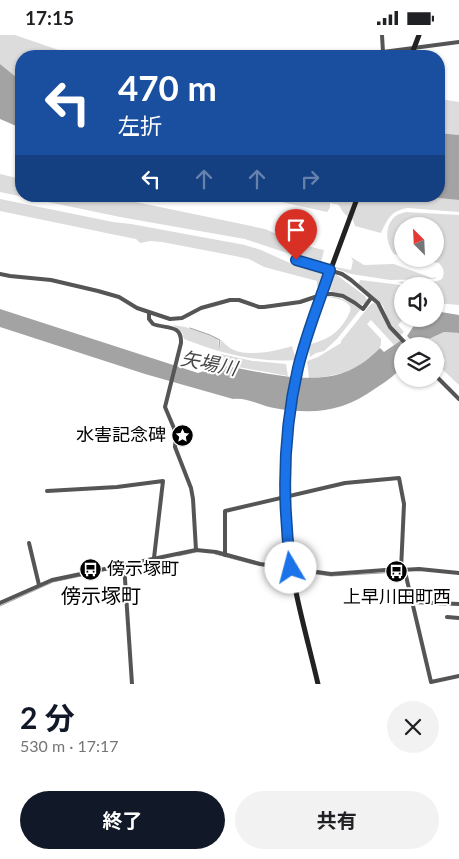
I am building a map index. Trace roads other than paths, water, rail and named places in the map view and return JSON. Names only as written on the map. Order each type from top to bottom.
[{"type":"main road","points":[[413,50],[419,35]]},
{"type":"main road","points":[[318,684],[291,568],[287,535],[285,491],[288,429],[301,355],[312,319],[356,202]]},
{"type":"street","points":[[382,35],[382,50]]},
{"type":"street","points":[[397,50],[459,42]]},
{"type":"street","points":[[296,260],[331,269],[342,274],[378,303],[387,321],[400,337]]},
{"type":"street","points":[[0,274],[51,280],[98,291],[119,297],[149,313],[170,319],[185,317],[201,308],[230,300],[239,300],[264,307],[300,302],[320,295],[332,294],[349,299],[364,309],[371,298]]},
{"type":"street","points":[[149,313],[149,319],[153,324],[174,328],[181,337],[165,404],[176,433],[175,447],[191,487],[196,550]]},
{"type":"street","points":[[444,384],[459,399]]},
{"type":"street","points":[[225,555],[225,511],[345,483],[400,478],[404,504],[401,570],[406,576],[431,683],[459,676]]},
{"type":"street","points":[[47,491],[117,487],[163,481],[154,558]]},
{"type":"street","points":[[29,543],[39,585]]},
{"type":"street","points":[[0,603],[52,580],[196,550],[211,551],[260,564],[331,574],[399,569],[459,573]]},
{"type":"street","points":[[124,564],[132,684]]},
{"type":"street","points":[[412,602],[459,604]]},
{"type":"street","points":[[447,617],[459,618]]},
{"type":"waterway","name":"矢場川","points":[[190,328],[220,340],[219,347]]},
{"type":"waterway","points":[[178,556],[196,552]]},
{"type":"waterway","points":[[215,554],[253,564],[289,570]]},
{"type":"waterway","points":[[295,571],[331,576],[399,572]]},
{"type":"waterway","points":[[0,606],[53,582],[96,573]]},
{"type":"place","name":"水害記念碑","points":[[182,435]]},
{"type":"place","name":"傍示塚町","points":[[91,569]]},
{"type":"place","name":"上早川田町西","points":[[397,572]]},
{"type":"district","name":"傍示塚町","points":[[101,596]]}]
